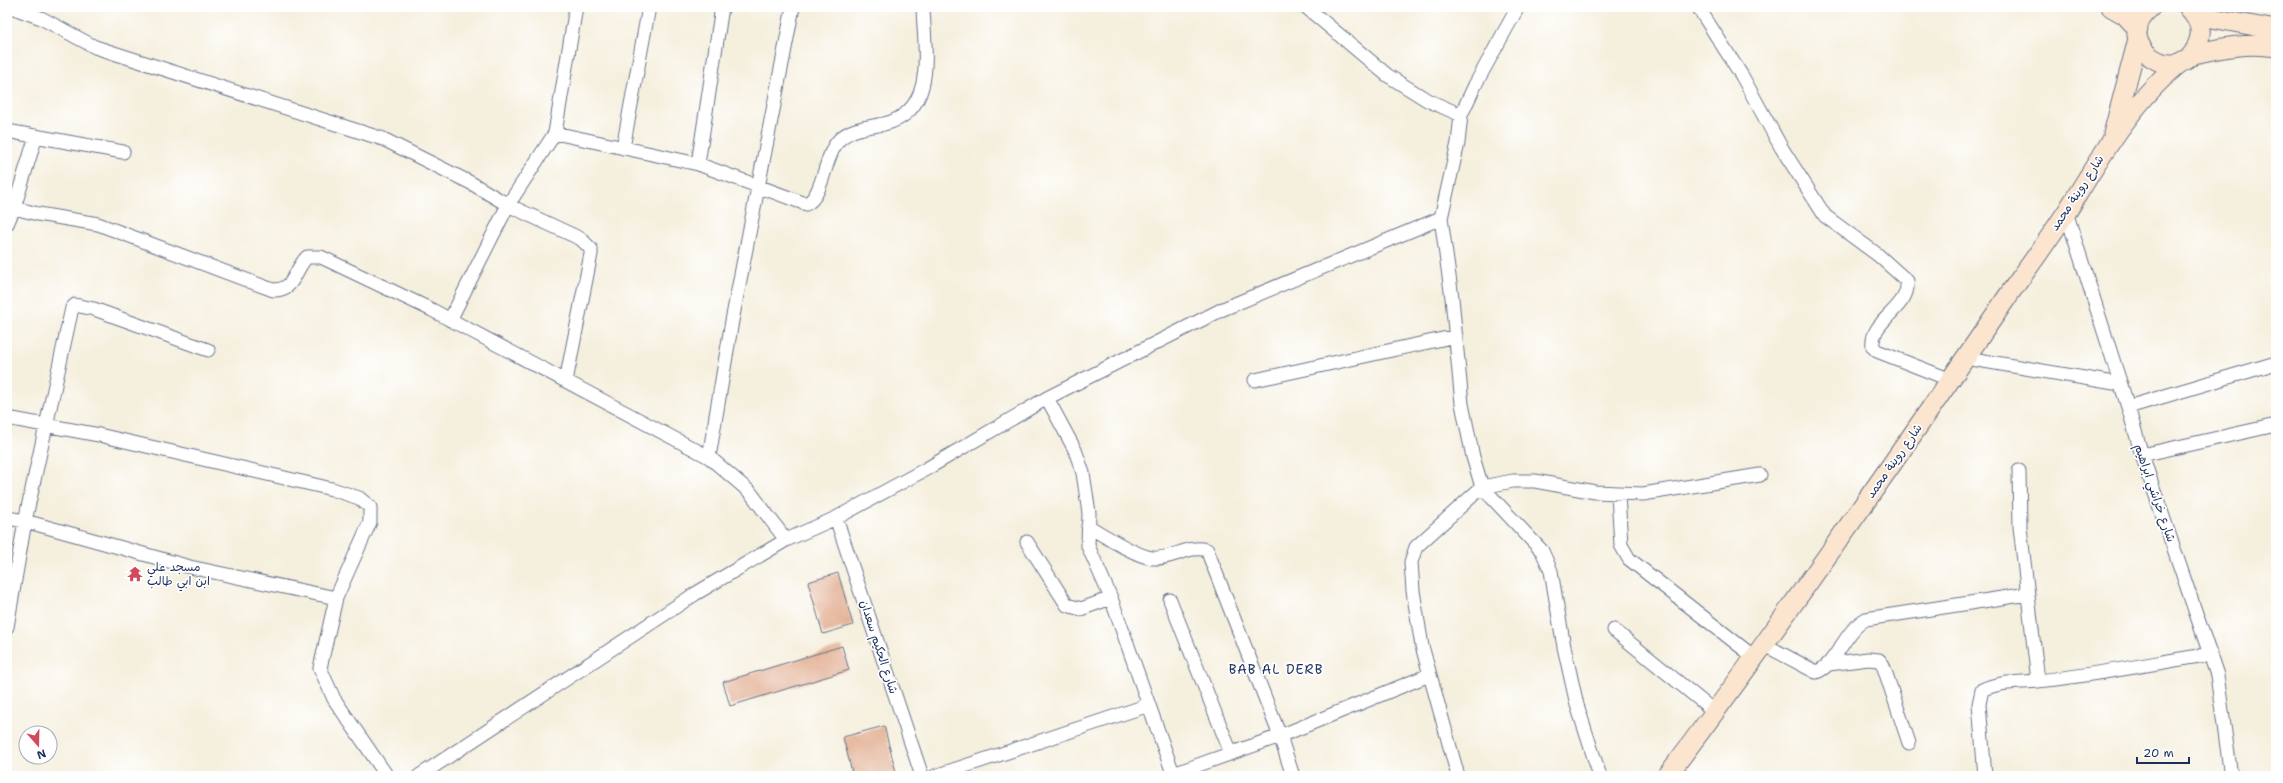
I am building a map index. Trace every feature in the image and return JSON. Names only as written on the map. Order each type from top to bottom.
[{"type":"main road","points":[[2111,7],[2125,16],[2138,34],[2142,48],[2156,61],[2166,64],[2235,46],[2259,44],[2276,47]]},
{"type":"main road","points":[[2111,139],[2138,34],[2140,20],[2151,7]]},
{"type":"main road","points":[[2111,139],[2168,72],[2189,57],[2200,35],[2200,24],[2192,11]]},
{"type":"main road","points":[[2192,11],[2276,30]]},
{"type":"main road","name":"شارع روينة محمد","points":[[1666,776],[1715,712],[1951,380],[2066,212],[2111,139]]},
{"type":"street","points":[[11,7],[41,18],[95,47],[383,139],[471,183],[508,205],[581,239],[591,249],[566,381]]},
{"type":"street","points":[[450,320],[508,205],[555,133],[576,7]]},
{"type":"street","points":[[624,148],[649,7]]},
{"type":"street","points":[[698,164],[722,7]]},
{"type":"street","points":[[709,457],[757,187],[793,7]]},
{"type":"street","points":[[555,133],[698,164],[802,204],[809,203],[815,196],[830,156],[838,141],[849,133],[867,126],[884,124],[908,114],[919,97],[927,56],[923,7]]},
{"type":"street","points":[[1306,7],[1388,75],[1427,100],[1461,115]]},
{"type":"street","points":[[1518,7],[1475,85],[1461,115],[1458,143],[1441,218],[1456,336],[1462,404],[1473,458],[1482,487],[1542,551],[1551,571],[1564,647],[1577,705],[1600,776]]},
{"type":"street","points":[[1698,7],[1742,76],[1781,147],[1825,216],[1878,255],[1907,281],[1906,295],[1874,334],[1873,347],[1877,351],[1951,380]]},
{"type":"street","points":[[7,131],[123,152]]},
{"type":"street","points":[[7,224],[14,208],[36,136]]},
{"type":"street","points":[[14,208],[38,214],[98,224],[273,290],[283,290],[291,284],[302,262],[307,257],[321,257],[450,320],[709,457],[750,492],[786,540]]},
{"type":"street","name":"شارع خراشي ابراهيم","points":[[2066,212],[2128,406],[2142,455],[2218,676],[2231,776]]},
{"type":"street","points":[[419,776],[695,594],[786,540],[836,518],[928,468],[1047,398],[1223,309],[1441,218]]},
{"type":"street","points":[[7,627],[45,425],[72,308],[75,305],[94,309],[208,350]]},
{"type":"street","points":[[1256,380],[1456,336]]},
{"type":"street","points":[[1966,358],[2120,384]]},
{"type":"street","points":[[2128,406],[2276,363]]},
{"type":"street","points":[[1047,398],[1075,450],[1083,473],[1088,499],[1088,546],[1111,598],[1174,775],[1280,736],[1429,675]]},
{"type":"street","points":[[7,418],[99,435],[332,489],[359,498],[370,507],[370,522],[336,598],[320,668],[334,699],[387,776]]},
{"type":"street","points":[[2142,455],[2276,425]]},
{"type":"street","points":[[2019,471],[2020,527],[2038,681]]},
{"type":"street","points":[[1458,776],[1429,675],[1413,591],[1411,562],[1416,547],[1482,487],[1513,481],[1535,481],[1618,494],[1643,494],[1760,475]]},
{"type":"street","points":[[1618,494],[1621,545],[1628,559],[1759,650],[1812,672],[1822,670],[1829,664],[1852,629],[1866,619],[2028,594]]},
{"type":"street","points":[[7,518],[26,521],[190,567],[336,598]]},
{"type":"street","name":"شارع الحكيم سعدان","points":[[836,518],[922,776]]},
{"type":"street","points":[[1088,526],[1151,558],[1165,557],[1201,548],[1207,550],[1280,736],[1293,776]]},
{"type":"street","points":[[1027,542],[1067,605],[1081,609],[1111,598]]},
{"type":"street","points":[[1170,600],[1231,753]]},
{"type":"street","points":[[1614,630],[1715,712]]},
{"type":"street","points":[[1985,776],[1979,704],[1982,690],[1995,685],[2038,681],[2211,654]]},
{"type":"street","points":[[1829,664],[1868,659],[1879,660],[1883,666],[1909,743]]},
{"type":"street","points":[[935,776],[1148,705]]},
{"type":"building","points":[[838,573],[853,625],[823,634],[808,582]]},
{"type":"building","points":[[842,646],[849,670],[730,706],[723,682]]},
{"type":"building","points":[[884,726],[897,776],[853,776],[843,737]]},
{"type":"place","name":"مسجد علي ابن ابي طالب","points":[[135,574]]},
{"type":"district","name":"BAB AL DERB","points":[[1276,669]]}]
